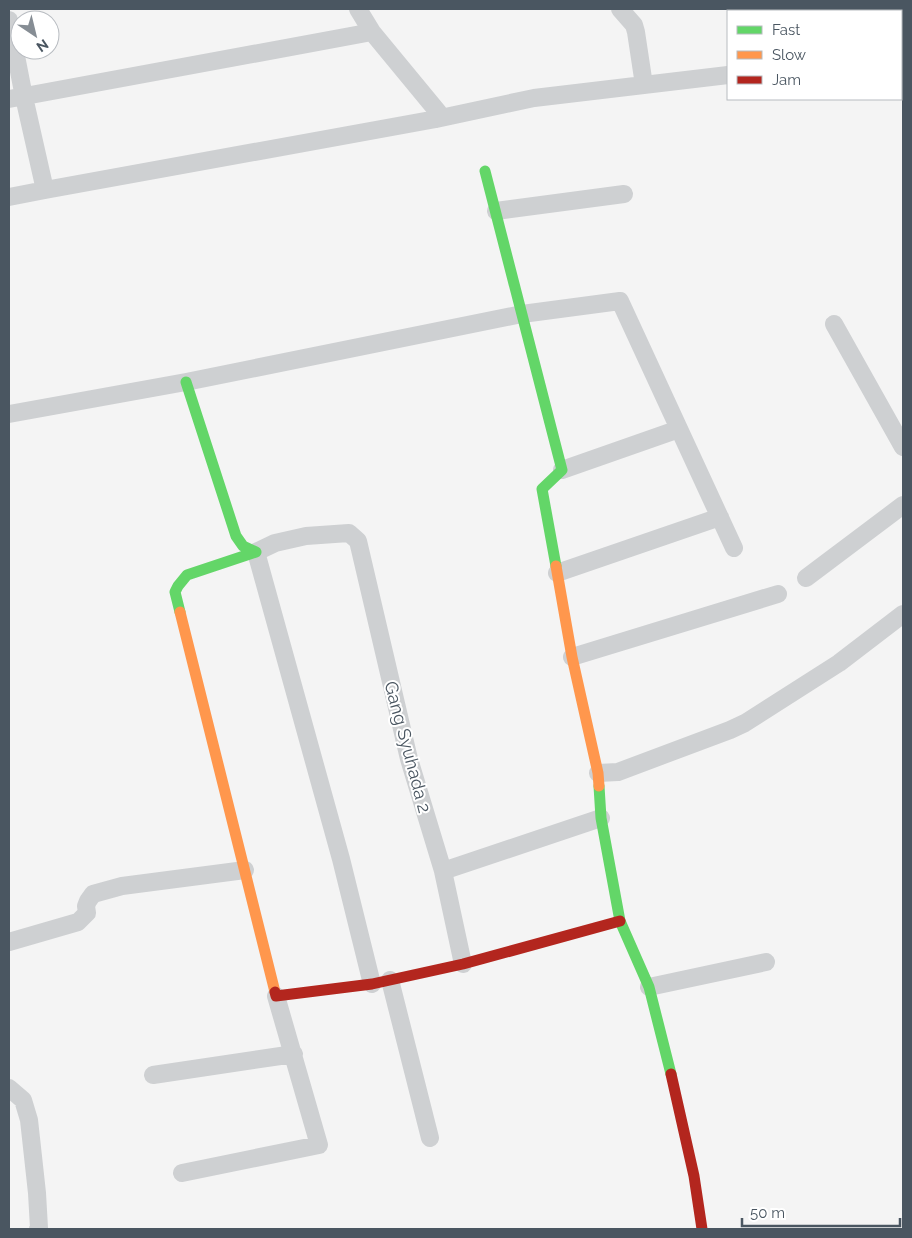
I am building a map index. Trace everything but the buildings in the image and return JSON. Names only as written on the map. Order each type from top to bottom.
[{"type":"street","points":[[358,9],[372,32],[438,112],[439,115],[436,119]]},
{"type":"street","points":[[620,9],[634,25],[644,85]]},
{"type":"street","points":[[9,20],[16,98],[45,190]]},
{"type":"street","points":[[16,98],[372,32]]},
{"type":"street","points":[[9,197],[436,119],[534,98],[727,74]]},
{"type":"street","points":[[485,171],[562,470]]},
{"type":"street","points":[[496,211],[624,194]]},
{"type":"street","points":[[9,414],[186,382],[522,314],[620,301],[734,548]]},
{"type":"street","points":[[834,324],[903,448]]},
{"type":"street","points":[[186,382],[236,536],[243,546],[256,552],[341,859],[372,984]]},
{"type":"street","points":[[679,430],[562,470],[542,489],[572,657],[598,773],[601,818],[620,921],[649,987],[694,1176],[702,1229]]},
{"type":"street","points":[[806,578],[903,505]]},
{"type":"street","points":[[557,573],[720,517]]},
{"type":"street","name":"Gang Syuhada 2","points":[[256,552],[275,543],[306,536],[349,533],[358,540],[408,759],[443,871],[463,964]]},
{"type":"street","points":[[182,1174],[319,1145],[276,996],[175,592],[187,575],[256,552]]},
{"type":"street","points":[[572,657],[778,594]]},
{"type":"street","points":[[598,773],[618,772],[745,723],[838,663],[903,614]]},
{"type":"street","points":[[443,871],[601,818]]},
{"type":"street","points":[[9,942],[78,922],[87,913],[86,906],[93,894],[122,886],[244,870]]},
{"type":"street","points":[[276,996],[372,984],[463,964],[620,921]]},
{"type":"street","points":[[649,987],[766,962]]},
{"type":"street","points":[[390,980],[430,1138]]},
{"type":"street","points":[[153,1075],[294,1054]]},
{"type":"street","points":[[9,1088],[23,1100],[29,1120],[37,1193],[38,1229]]},
{"type":"traffic: fast","points":[[485,171],[562,470],[542,489],[556,566]]},
{"type":"traffic: fast","points":[[180,612],[175,592],[187,575],[256,552],[243,546],[236,536],[186,382]]},
{"type":"traffic: fast","points":[[599,786],[601,818],[620,921],[649,987],[671,1074]]},
{"type":"traffic: slow","points":[[556,566],[572,657],[598,773],[599,786]]},
{"type":"traffic: slow","points":[[180,612],[275,992]]},
{"type":"traffic: jam","points":[[275,992],[276,996],[372,984],[463,964],[620,921]]},
{"type":"traffic: jam","points":[[671,1074],[694,1176],[702,1229]]}]
